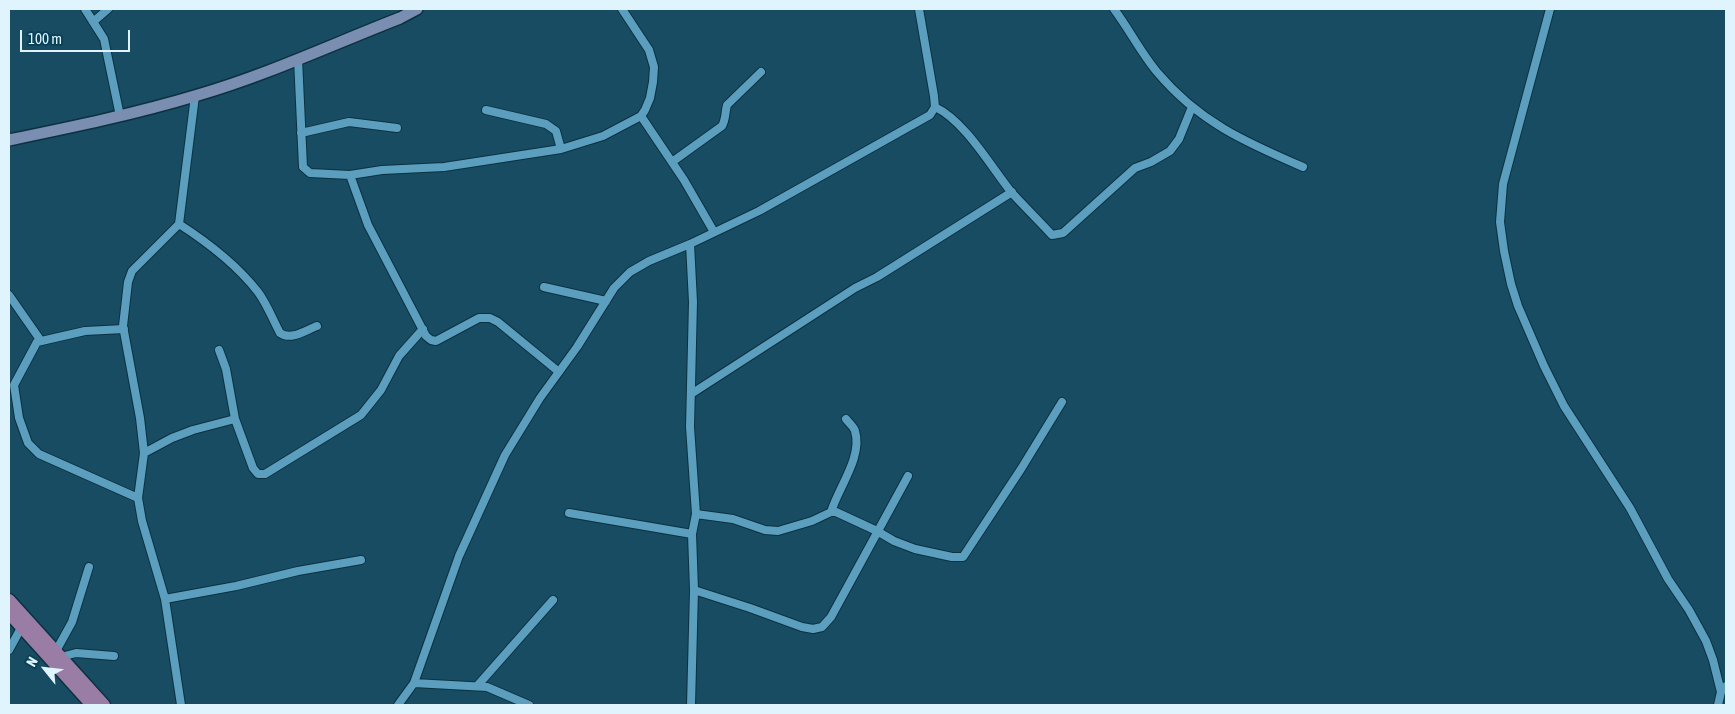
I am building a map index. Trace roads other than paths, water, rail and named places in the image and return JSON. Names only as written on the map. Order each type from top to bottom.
[{"type":"main road","points":[[9,140],[120,116],[195,96],[298,59],[400,18],[417,9]]},
{"type":"main road","points":[[9,600],[104,705]]},
{"type":"main road","points":[[9,613],[20,628],[92,705]]},
{"type":"street","points":[[85,9],[104,39],[120,116]]},
{"type":"street","points":[[93,22],[108,9]]},
{"type":"street","points":[[298,59],[303,167],[310,173],[350,175],[382,170],[444,167],[561,149],[603,136],[641,116],[646,110],[650,98],[654,67],[645,43],[622,9]]},
{"type":"street","points":[[398,705],[414,683],[459,556],[505,455],[540,398],[614,288],[630,272],[650,261],[759,211],[930,115],[935,107],[934,96],[919,9]]},
{"type":"street","points":[[1114,9],[1157,71],[1192,108],[1241,140],[1303,167]]},
{"type":"street","points":[[1550,9],[1503,184],[1500,222],[1511,284],[1518,306],[1544,366],[1564,406],[1630,508],[1668,579],[1689,610],[1706,641],[1724,689],[1718,705]]},
{"type":"street","points":[[672,162],[722,126],[725,122],[727,105],[761,72]]},
{"type":"street","points":[[181,705],[165,598],[142,521],[138,498],[144,454],[140,418],[124,329],[128,282],[132,271],[179,224],[195,96]]},
{"type":"street","points":[[935,107],[944,111],[961,129],[1012,192],[1052,235],[1060,235],[1135,168],[1170,151],[1179,139],[1192,108]]},
{"type":"street","points":[[486,110],[546,124],[556,131],[561,149]]},
{"type":"street","points":[[641,116],[672,162],[714,232]]},
{"type":"street","points":[[301,133],[349,122],[397,128]]},
{"type":"street","points":[[350,175],[368,225],[422,330],[431,340],[436,341],[479,318],[490,318],[498,322],[559,372]]},
{"type":"street","points":[[691,394],[855,288],[877,278],[1012,192]]},
{"type":"street","points":[[179,224],[200,238],[239,271],[258,293],[280,333],[290,337],[317,326]]},
{"type":"street","points":[[690,244],[694,302],[690,426],[696,514],[692,534],[694,590],[691,705]]},
{"type":"street","points":[[544,287],[606,301]]},
{"type":"street","points":[[9,295],[41,341]]},
{"type":"street","points":[[124,329],[85,331],[37,342],[11,386],[28,443],[39,454],[138,498]]},
{"type":"street","points":[[218,350],[226,368],[235,419],[254,468],[258,474],[265,474],[361,414],[381,390],[399,356],[422,330]]},
{"type":"street","points":[[696,514],[734,518],[766,530],[778,530],[805,523],[831,512],[839,513],[894,541],[952,557],[962,557],[1021,469],[1062,402]]},
{"type":"street","points":[[144,454],[172,438],[193,430],[235,419]]},
{"type":"street","points":[[831,512],[834,500],[858,447],[855,430],[846,419]]},
{"type":"street","points":[[694,590],[760,611],[802,627],[814,629],[822,627],[831,617],[908,476]]},
{"type":"street","points":[[569,513],[692,534]]},
{"type":"street","points":[[165,598],[236,586],[298,571],[362,560]]},
{"type":"street","points":[[89,567],[72,622],[58,654],[76,653],[114,656]]},
{"type":"street","points":[[478,685],[553,600]]},
{"type":"street","points":[[9,650],[20,628]]},
{"type":"street","points":[[414,683],[478,685],[503,692],[529,705]]}]
